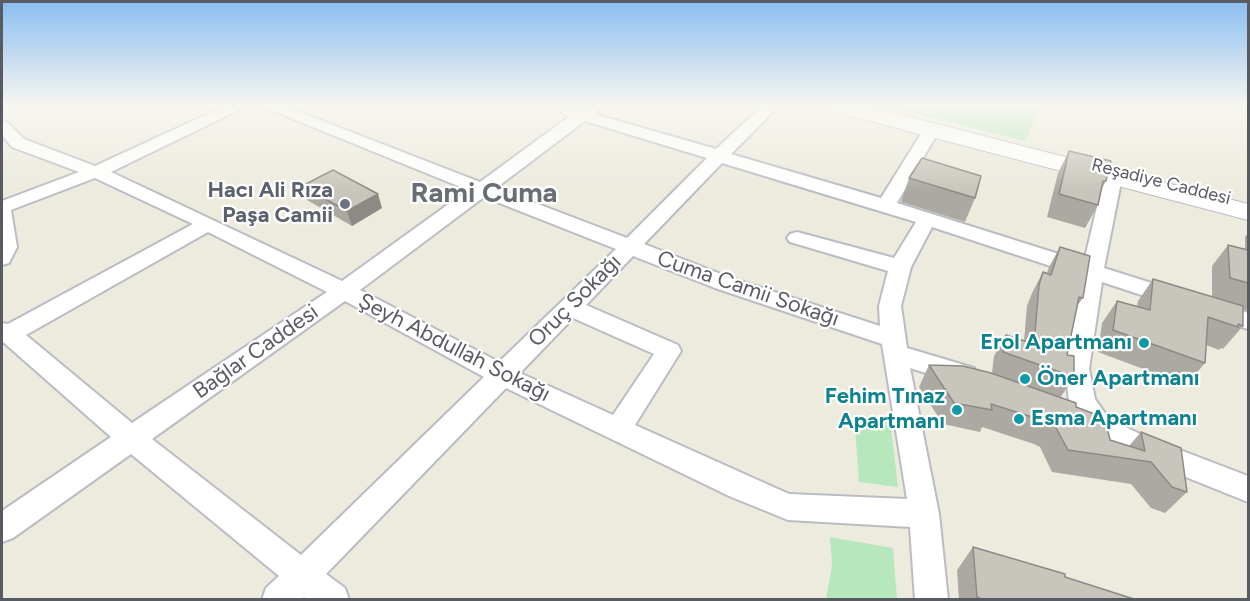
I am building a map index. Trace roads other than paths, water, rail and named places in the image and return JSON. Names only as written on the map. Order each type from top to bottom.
[{"type":"main road","name":"Reşadiye Caddesi","points":[[951,134],[1248,212]]},
{"type":"main road","name":"Reşadiye Caddesi","points":[[974,134],[1248,205]]},
{"type":"street","points":[[2,258],[7,247],[2,209],[96,172],[178,134]]},
{"type":"street","name":"Cuma Camii Sokağı","points":[[343,134],[982,382]]},
{"type":"street","name":"Bağlar Caddesi","points":[[2,528],[344,291],[556,134]]},
{"type":"street","points":[[654,134],[717,156],[886,206],[1248,321]]},
{"type":"street","name":"Oruç Sokağı","points":[[278,600],[741,134]]},
{"type":"street","points":[[886,206],[929,134]]},
{"type":"street","name":"Şeyh Abdullah Sokağı","points":[[10,145],[96,172],[207,224],[344,291],[502,375],[739,488],[788,507],[924,514]]},
{"type":"street","points":[[1098,425],[1082,401],[1077,369],[1080,335],[1113,177]]},
{"type":"street","points":[[927,219],[900,267],[890,306],[894,347],[924,514],[932,600]]},
{"type":"street","points":[[207,224],[5,332],[132,439],[333,600]]},
{"type":"street","points":[[797,238],[900,267]]},
{"type":"street","points":[[569,307],[669,351],[618,429]]},
{"type":"street","points":[[1056,409],[1098,425],[1137,446],[1248,489]]},
{"type":"place","name":"Hacı Ali Rıza Paşa Camii","points":[[345,204]]},
{"type":"place","name":"Erol Apartmanı","points":[[1144,343]]},
{"type":"place","name":"Öner Apartmanı","points":[[1025,379]]},
{"type":"place","name":"Fehim Tınaz Apartmanı","points":[[957,410]]},
{"type":"place","name":"Esma Apartmanı","points":[[1019,419]]},
{"type":"district","name":"Rami Cuma","points":[[484,194]]}]
